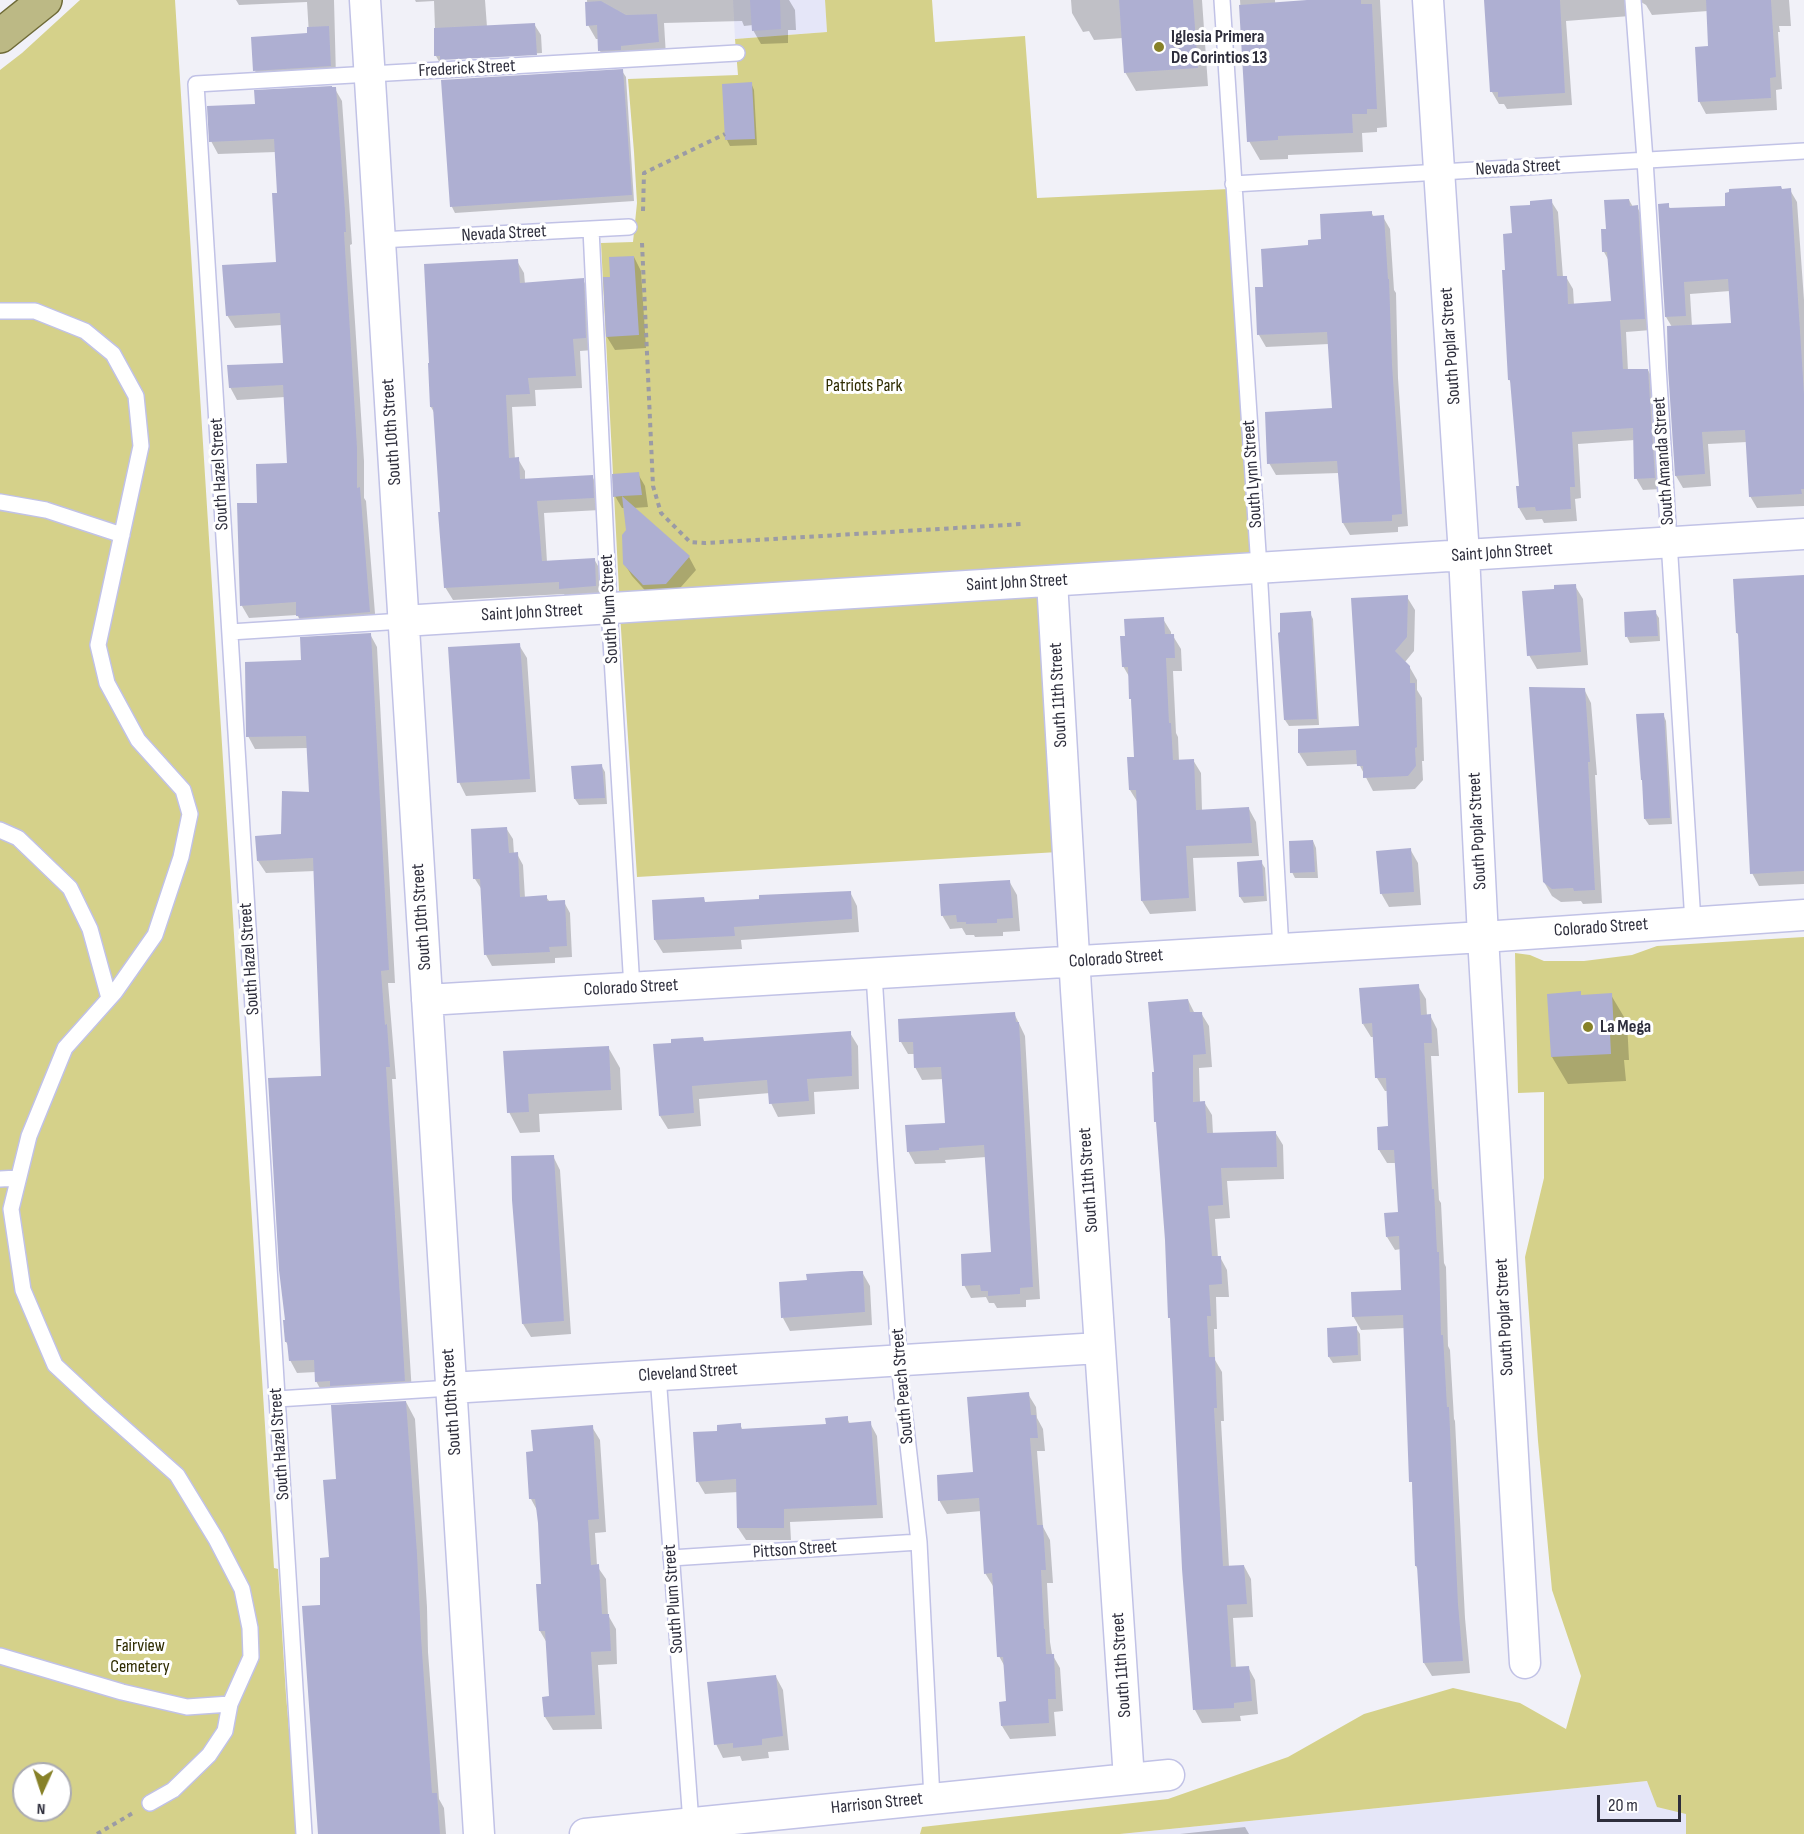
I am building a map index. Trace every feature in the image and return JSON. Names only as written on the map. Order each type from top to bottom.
[{"type":"main road","points":[[0,36],[45,0]]},
{"type":"street","name":"South 10th Street","points":[[364,0],[479,1834]]},
{"type":"street","name":"South Poplar Street","points":[[1428,0],[1464,555],[1483,937],[1525,1663]]},
{"type":"street","name":"Saint John Street","points":[[404,621],[1804,534]]},
{"type":"street","name":"South 11th Street","points":[[1052,580],[1129,1779]]},
{"type":"street","name":"Colorado Street","points":[[427,1000],[1483,937],[1804,915]]},
{"type":"street","name":"Cleveland Street","points":[[451,1388],[1100,1348]]},
{"type":"street","name":"Harrison Street","points":[[585,1834],[1169,1775]]},
{"type":"lane","name":"South Lynn Street","points":[[1222,0],[1281,949]]},
{"type":"lane","name":"South Amanda Street","points":[[1633,0],[1693,922]]},
{"type":"lane","name":"Frederick Street","points":[[196,84],[737,53]]},
{"type":"lane","name":"South Hazel Street","points":[[196,84],[304,1834]]},
{"type":"lane","name":"Nevada Street","points":[[1233,184],[1804,152]]},
{"type":"lane","name":"Nevada Street","points":[[380,240],[629,226]]},
{"type":"lane","name":"South Plum Street","points":[[591,229],[609,608],[632,988]]},
{"type":"lane","points":[[0,311],[35,310],[85,331],[113,354],[136,396],[141,446],[98,645],[107,683],[138,740],[183,790],[190,814],[181,857],[155,935],[109,998],[65,1048],[29,1136],[10,1209],[23,1290],[55,1365],[177,1475],[216,1539],[242,1589],[250,1628],[251,1657],[230,1704],[225,1731],[209,1755],[173,1790],[150,1803]]},
{"type":"lane","points":[[0,502],[46,510],[122,535]]},
{"type":"lane","name":"Saint John Street","points":[[230,632],[404,621]]},
{"type":"lane","points":[[0,830],[18,838],[70,888],[90,929],[109,998]]},
{"type":"lane","name":"South Peach Street","points":[[874,974],[900,1360],[920,1542],[932,1799]]},
{"type":"lane","points":[[0,1179],[18,1178]]},
{"type":"lane","name":"South Plum Street","points":[[658,1375],[691,1823]]},
{"type":"lane","name":"Cleveland Street","points":[[277,1398],[451,1388]]},
{"type":"lane","name":"Pittson Street","points":[[671,1558],[920,1542]]},
{"type":"lane","points":[[0,1656],[122,1692],[187,1707],[230,1704]]},
{"type":"path","points":[[642,217],[644,173],[725,134]]},
{"type":"path","points":[[642,238],[653,486],[661,513],[690,542],[705,543],[1022,524]]},
{"type":"path","points":[[97,1834],[150,1803]]},
{"type":"shaded area","points":[[733,0],[825,0],[827,32],[735,39]]},
{"type":"shaded area","points":[[1647,1781],[1687,1814],[1686,1834],[1120,1834]]},
{"type":"green space","name":"Fairview Cemetery","points":[[80,0],[175,0],[274,1568],[278,1569],[298,1834],[0,1834],[0,70]]},
{"type":"green space","name":"Patriots Park","points":[[825,0],[932,0],[935,42],[1025,36],[1037,198],[1229,189],[1251,557],[1043,568],[1058,852],[637,877],[621,629],[601,243],[633,242],[637,203],[628,79],[738,75],[735,39],[827,32]]},
{"type":"green space","points":[[1804,937],[1804,1834],[1686,1834],[1686,1814],[1657,1807],[1647,1781],[1120,1834],[920,1834],[922,1827],[1168,1799],[1288,1757],[1364,1714],[1453,1688],[1520,1703],[1566,1729],[1581,1676],[1552,1590],[1538,1441],[1525,1257],[1544,1178],[1544,1092],[1518,1093],[1515,953],[1530,955],[1544,961],[1584,961],[1632,955],[1657,946]]},
{"type":"building","points":[[750,0],[780,0],[781,29],[752,31]]},
{"type":"building","name":"Iglesia Primera De Corintios 13","points":[[1119,0],[1193,0],[1198,68],[1124,73]]},
{"type":"building","points":[[1307,0],[1361,0],[1361,4],[1372,4],[1377,109],[1367,109],[1367,114],[1352,114],[1353,133],[1278,136],[1278,140],[1247,142],[1239,5]]},
{"type":"building","points":[[1484,0],[1560,0],[1565,93],[1498,97],[1498,92],[1490,92]]},
{"type":"building","points":[[1706,0],[1771,0],[1776,77],[1770,78],[1771,98],[1698,102],[1695,47],[1708,46]]},
{"type":"building","points":[[601,1],[626,15],[657,14],[659,42],[621,46],[621,50],[598,51],[597,25],[586,26],[585,2]]},
{"type":"building","points":[[535,23],[537,55],[440,60],[440,56],[434,56],[434,28]]},
{"type":"building","points":[[329,26],[331,66],[253,71],[251,37],[307,33],[307,27]]},
{"type":"building","points":[[623,69],[632,195],[450,207],[441,80]]},
{"type":"building","points":[[752,82],[755,139],[725,140],[722,84]]},
{"type":"building","points":[[336,87],[345,211],[346,232],[344,232],[357,447],[357,488],[360,487],[370,612],[299,618],[296,616],[296,602],[240,606],[237,503],[257,503],[256,464],[287,463],[283,385],[229,388],[227,365],[283,363],[280,313],[226,316],[222,265],[276,262],[272,193],[277,193],[274,139],[209,142],[207,106],[255,104],[254,90]]},
{"type":"building","points":[[1781,186],[1782,189],[1791,188],[1804,394],[1804,489],[1801,489],[1802,494],[1749,497],[1745,430],[1702,432],[1705,474],[1675,476],[1667,326],[1731,323],[1728,279],[1684,282],[1686,316],[1665,317],[1658,204],[1669,203],[1669,208],[1725,206],[1725,193],[1729,192],[1729,189]]},
{"type":"building","points":[[1552,199],[1557,276],[1567,276],[1568,304],[1611,301],[1607,252],[1602,252],[1601,229],[1606,229],[1604,200],[1629,199],[1630,206],[1638,205],[1645,319],[1620,320],[1623,369],[1648,369],[1655,478],[1634,479],[1633,428],[1572,432],[1575,487],[1570,487],[1571,509],[1536,511],[1535,507],[1518,508],[1516,486],[1519,486],[1510,380],[1508,380],[1502,270],[1505,270],[1503,234],[1512,233],[1510,206],[1530,205],[1530,201]]},
{"type":"building","points":[[1372,211],[1372,216],[1384,215],[1402,514],[1392,515],[1392,521],[1342,523],[1337,461],[1267,464],[1265,412],[1332,408],[1327,332],[1257,335],[1255,287],[1263,287],[1261,249],[1308,245],[1308,240],[1321,239],[1320,214]]},
{"type":"building","points":[[634,256],[639,335],[606,337],[603,277],[610,277],[609,257]]},
{"type":"building","points":[[518,259],[520,283],[584,278],[586,338],[573,339],[576,376],[528,378],[530,394],[506,395],[509,458],[519,457],[520,479],[593,475],[594,498],[537,501],[542,561],[595,558],[596,586],[559,589],[559,582],[444,588],[433,407],[430,407],[424,264]]},
{"type":"building","points":[[639,472],[642,495],[613,497],[612,474]]},
{"type":"building","points":[[622,496],[690,556],[666,584],[643,585],[623,564],[622,535],[626,530]]},
{"type":"building","points":[[1804,575],[1804,871],[1750,874],[1738,633],[1736,633],[1733,579]]},
{"type":"building","points":[[1576,584],[1581,652],[1527,656],[1522,591],[1554,589],[1554,585]]},
{"type":"building","points":[[1408,595],[1407,637],[1395,651],[1410,666],[1410,683],[1415,683],[1416,766],[1408,776],[1363,778],[1363,766],[1357,766],[1356,750],[1298,753],[1298,729],[1359,726],[1351,598]]},
{"type":"building","points":[[1656,610],[1658,636],[1625,637],[1624,612]]},
{"type":"building","points":[[1311,611],[1317,719],[1284,720],[1278,633],[1280,632],[1280,613]]},
{"type":"building","points":[[1164,617],[1165,634],[1174,634],[1175,658],[1166,658],[1173,760],[1194,759],[1196,810],[1249,807],[1252,843],[1186,846],[1189,898],[1141,901],[1136,790],[1129,790],[1127,757],[1134,757],[1131,699],[1129,699],[1128,667],[1122,667],[1120,636],[1125,636],[1124,619]]},
{"type":"building","points":[[371,633],[389,970],[381,971],[390,1067],[386,1067],[405,1381],[330,1386],[330,1381],[315,1382],[314,1360],[289,1361],[287,1342],[285,1342],[268,1078],[321,1076],[313,858],[257,861],[255,836],[281,834],[282,791],[309,792],[306,736],[246,737],[245,662],[301,660],[300,637]]},
{"type":"building","points":[[520,643],[530,779],[457,783],[448,647]]},
{"type":"building","points":[[1529,687],[1585,688],[1595,890],[1552,889],[1543,882]]},
{"type":"building","points":[[1664,713],[1670,818],[1644,819],[1636,714]]},
{"type":"building","points":[[602,764],[605,798],[574,799],[571,766]]},
{"type":"building","points":[[507,827],[509,853],[518,852],[520,897],[547,895],[547,901],[565,900],[567,946],[549,947],[550,952],[484,955],[480,879],[473,879],[471,829]]},
{"type":"building","points":[[1313,840],[1315,872],[1290,873],[1289,841]]},
{"type":"building","points":[[1411,848],[1414,892],[1380,894],[1376,851]]},
{"type":"building","points":[[1262,860],[1264,896],[1239,897],[1237,862]]},
{"type":"building","points":[[1010,880],[1013,918],[997,919],[997,923],[966,924],[966,922],[957,922],[956,915],[941,916],[939,884]]},
{"type":"building","points":[[851,891],[852,919],[734,927],[735,936],[654,940],[652,900],[704,897],[705,902],[759,899],[759,895]]},
{"type":"building","points":[[1419,984],[1421,1015],[1431,1014],[1432,1043],[1424,1043],[1432,1189],[1434,1189],[1437,1252],[1439,1252],[1441,1335],[1443,1335],[1447,1407],[1449,1407],[1458,1604],[1463,1661],[1423,1663],[1417,1566],[1415,1566],[1412,1482],[1409,1482],[1403,1315],[1352,1317],[1351,1292],[1401,1290],[1399,1236],[1386,1237],[1384,1213],[1398,1212],[1394,1150],[1378,1150],[1377,1127],[1388,1126],[1386,1078],[1375,1078],[1372,1023],[1362,1024],[1359,988]]},
{"type":"building","name":"La Mega","points":[[1581,991],[1581,995],[1612,993],[1614,1033],[1610,1033],[1611,1054],[1551,1057],[1547,994]]},
{"type":"building","points":[[1188,999],[1190,1012],[1202,1012],[1206,1054],[1193,1055],[1193,1102],[1205,1101],[1207,1133],[1276,1131],[1277,1167],[1221,1168],[1223,1205],[1208,1206],[1212,1256],[1221,1256],[1222,1284],[1209,1285],[1211,1316],[1207,1316],[1209,1357],[1215,1357],[1217,1408],[1214,1408],[1223,1566],[1244,1565],[1247,1604],[1227,1605],[1231,1667],[1249,1666],[1252,1701],[1234,1703],[1234,1708],[1193,1710],[1182,1569],[1170,1318],[1168,1318],[1156,1122],[1154,1122],[1152,1072],[1154,1072],[1148,1002]]},
{"type":"building","points":[[1015,1012],[1016,1022],[1019,1022],[1033,1287],[1020,1288],[1020,1294],[988,1296],[988,1291],[981,1291],[980,1285],[962,1286],[961,1254],[991,1252],[984,1145],[907,1152],[905,1125],[945,1123],[941,1067],[914,1068],[913,1042],[899,1042],[898,1019]]},
{"type":"building","points":[[851,1031],[852,1076],[807,1079],[809,1101],[769,1104],[767,1080],[692,1086],[694,1113],[659,1116],[653,1044],[671,1043],[671,1039],[703,1037],[704,1041]]},
{"type":"building","points":[[609,1046],[611,1090],[528,1094],[529,1112],[507,1113],[503,1051]]},
{"type":"building","points":[[554,1155],[564,1321],[522,1324],[512,1200],[511,1156]]},
{"type":"building","points":[[863,1271],[865,1312],[781,1318],[779,1282],[807,1280],[806,1274]]},
{"type":"building","points":[[1357,1326],[1358,1355],[1328,1357],[1327,1328]]},
{"type":"building","points":[[1029,1392],[1031,1415],[1036,1415],[1038,1438],[1030,1438],[1037,1525],[1043,1525],[1046,1570],[1041,1570],[1046,1654],[1054,1654],[1056,1699],[1048,1699],[1049,1723],[1001,1726],[999,1702],[1006,1701],[1003,1657],[997,1657],[992,1573],[984,1574],[979,1498],[938,1501],[937,1475],[973,1472],[967,1397]]},
{"type":"building","points":[[406,1401],[432,1793],[437,1793],[440,1834],[318,1834],[302,1606],[320,1605],[320,1558],[329,1557],[323,1480],[336,1479],[331,1405]]},
{"type":"building","points":[[848,1416],[848,1423],[871,1421],[877,1505],[784,1509],[784,1528],[737,1528],[736,1479],[696,1482],[693,1432],[717,1431],[717,1425],[741,1423],[741,1429],[826,1424],[825,1418]]},
{"type":"building","points":[[593,1425],[599,1519],[588,1520],[591,1565],[599,1564],[602,1614],[609,1614],[611,1651],[591,1652],[595,1715],[544,1717],[542,1697],[549,1696],[545,1631],[539,1631],[536,1584],[541,1584],[538,1523],[535,1499],[529,1499],[526,1452],[533,1451],[531,1430]]},
{"type":"building","points":[[776,1675],[783,1736],[762,1739],[762,1745],[733,1748],[733,1743],[714,1745],[707,1682]]},
{"type":"place","name":"Iglesia Primera De Corintios 13","points":[[1159,47]]},
{"type":"place","name":"La Mega","points":[[1588,1027]]}]
